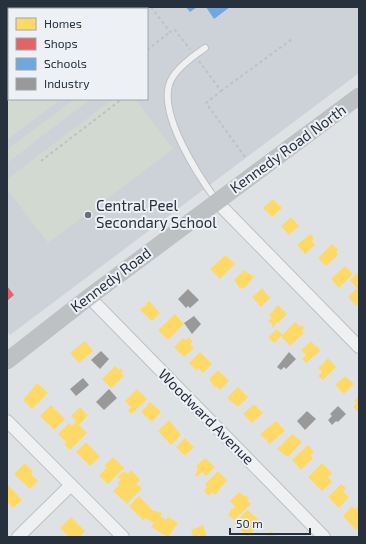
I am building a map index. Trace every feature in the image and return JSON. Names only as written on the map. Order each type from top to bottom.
[{"type":"main road","name":"Kennedy Road North","points":[[217,202],[359,96]]},
{"type":"main road","name":"Kennedy Road","points":[[7,361],[89,297],[217,202]]},
{"type":"street","points":[[217,202],[359,347]]},
{"type":"street","name":"Woodward Avenue","points":[[89,297],[324,537]]},
{"type":"street","points":[[7,421],[123,537]]},
{"type":"street","points":[[18,537],[71,485]]},
{"type":"lane","points":[[206,48],[195,55],[174,75],[169,84],[168,98],[170,114],[188,158],[217,202]]},
{"type":"path","points":[[151,7],[170,32]]},
{"type":"path","points":[[148,49],[170,32],[175,30],[221,90]]},
{"type":"path","points":[[245,157],[206,103],[221,90],[292,39]]},
{"type":"path","points":[[42,161],[121,100]]},
{"type":"shaded area","name":"Central Peel Secondary School","points":[[7,7],[359,7],[359,73],[10,335],[7,331]]},
{"type":"shaded area","points":[[7,27],[8,100],[60,100],[7,140]]},
{"type":"shaded area","points":[[73,100],[90,100],[7,163],[7,150]]},
{"type":"shaded area","points":[[112,100],[136,100],[173,149],[48,243],[7,189],[7,179]]},
{"type":"building: Homes","points":[[273,199],[282,208],[272,217],[263,208]]},
{"type":"building: Homes","points":[[291,217],[299,226],[289,235],[281,226]]},
{"type":"building: Homes","points":[[310,234],[314,238],[312,241],[315,245],[305,254],[297,245]]},
{"type":"building: Homes","points":[[332,244],[338,250],[336,252],[338,255],[326,266],[318,258]]},
{"type":"building: Homes","points":[[225,255],[235,264],[220,279],[210,269]]},
{"type":"building: Homes","points":[[345,266],[353,274],[339,288],[331,279]]},
{"type":"building: Homes","points":[[244,270],[254,277],[243,289],[242,287],[240,289],[234,280]]},
{"type":"building: Homes","points":[[359,271],[359,281],[357,283],[359,285],[359,303],[356,306],[348,297],[357,288],[350,280]]},
{"type":"building: Homes","points":[[262,288],[270,298],[261,307],[252,297]]},
{"type":"building: Homes","points":[[149,301],[160,313],[152,321],[140,310]]},
{"type":"building: Homes","points":[[278,305],[287,314],[278,323],[277,322],[273,328],[273,325],[268,321],[272,318],[269,315]]},
{"type":"building: Homes","points":[[175,314],[184,324],[168,340],[158,330]]},
{"type":"building: Homes","points":[[295,322],[300,327],[302,325],[304,328],[302,331],[304,333],[290,346],[281,336],[274,343],[268,337],[277,329],[282,335]]},
{"type":"building: Homes","points":[[189,337],[193,342],[190,345],[194,348],[184,357],[174,347],[183,338],[186,340]]},
{"type":"building: Homes","points":[[85,341],[93,351],[79,363],[70,353]]},
{"type":"building: Homes","points":[[311,341],[316,347],[317,345],[320,351],[306,363],[302,359],[306,355],[301,350]]},
{"type":"building: Homes","points":[[200,352],[212,364],[203,373],[198,368],[196,370],[189,363]]},
{"type":"building: Homes","points":[[328,358],[336,367],[323,380],[318,376],[322,372],[318,368]]},
{"type":"building: Homes","points":[[115,366],[119,370],[121,368],[123,370],[121,373],[124,376],[111,388],[102,379]]},
{"type":"building: Homes","points":[[218,370],[229,381],[220,390],[216,386],[214,387],[209,379]]},
{"type":"building: Homes","points":[[345,376],[354,384],[344,394],[335,385]]},
{"type":"building: Homes","points":[[37,383],[48,393],[32,409],[23,400]]},
{"type":"building: Homes","points":[[238,387],[248,397],[238,407],[227,398]]},
{"type":"building: Homes","points":[[137,389],[147,399],[131,414],[128,410],[131,407],[125,401]]},
{"type":"building: Homes","points":[[359,396],[359,413],[353,407],[357,403],[354,401]]},
{"type":"building: Homes","points":[[150,402],[161,412],[152,422],[141,412]]},
{"type":"building: Homes","points":[[254,404],[263,413],[252,423],[243,414]]},
{"type":"building: Homes","points":[[51,405],[65,419],[54,430],[40,416]]},
{"type":"building: Homes","points":[[80,407],[88,415],[79,425],[87,433],[70,450],[64,444],[66,442],[58,434],[69,423],[72,426],[76,422],[71,416]]},
{"type":"building: Homes","points":[[169,420],[181,435],[171,445],[158,431]]},
{"type":"building: Homes","points":[[276,421],[285,431],[270,444],[260,434]]},
{"type":"building: Homes","points":[[292,434],[302,442],[288,457],[277,449]]},
{"type":"building: Homes","points":[[185,438],[194,447],[185,456],[176,447]]},
{"type":"building: Homes","points":[[86,442],[100,457],[90,466],[76,452]]},
{"type":"building: Homes","points":[[308,445],[314,452],[310,455],[313,458],[301,470],[292,460]]},
{"type":"building: Homes","points":[[113,457],[124,468],[108,484],[99,476],[106,468],[104,466]]},
{"type":"building: Homes","points":[[205,458],[215,467],[206,476],[202,472],[197,477],[195,475],[198,469],[196,466]]},
{"type":"building: Homes","points":[[25,463],[33,472],[31,474],[38,481],[30,489],[14,474]]},
{"type":"building: Homes","points":[[322,463],[332,473],[328,477],[332,482],[322,491],[308,477]]},
{"type":"building: Homes","points":[[131,470],[140,480],[136,484],[142,488],[127,504],[113,491],[119,485],[117,483],[121,480],[118,477],[124,471],[128,474]]},
{"type":"building: Homes","points":[[218,471],[227,480],[215,495],[212,492],[209,496],[204,491],[207,487],[205,484]]},
{"type":"building: Homes","points":[[7,484],[22,500],[13,508],[7,502]]},
{"type":"building: Homes","points":[[341,484],[346,488],[343,492],[349,497],[339,508],[328,497]]},
{"type":"building: Homes","points":[[239,492],[249,498],[247,500],[251,504],[234,520],[228,514],[231,511],[230,510],[235,507],[230,501]]},
{"type":"building: Homes","points":[[139,496],[152,510],[162,513],[160,516],[166,520],[168,517],[178,523],[168,537],[151,527],[154,523],[146,518],[143,520],[129,506]]},
{"type":"building: Homes","points":[[352,506],[355,509],[357,507],[359,508],[359,527],[356,530],[343,516]]},
{"type":"building: Homes","points":[[247,510],[258,519],[253,525],[256,528],[248,537],[234,524]]},
{"type":"building: Homes","points":[[71,517],[85,531],[80,537],[69,537],[60,528]]},
{"type":"building: Homes","points":[[203,525],[207,536],[201,537],[199,534],[199,537],[189,537],[193,535],[191,530]]},
{"type":"building: Homes","points":[[271,531],[277,537],[265,537]]},
{"type":"building: Shops","points":[[7,286],[14,295],[7,301]]},
{"type":"building: Schools","points":[[186,7],[197,7],[190,12]]},
{"type":"building: Schools","points":[[206,7],[230,7],[214,19]]},
{"type":"building: Industry","points":[[188,289],[199,300],[190,308],[188,306],[186,308],[178,299]]},
{"type":"building: Industry","points":[[194,316],[201,324],[192,334],[184,323]]},
{"type":"building: Industry","points":[[101,351],[109,359],[100,369],[91,360]]},
{"type":"building: Industry","points":[[289,352],[296,359],[286,369],[284,367],[281,370],[277,367]]},
{"type":"building: Industry","points":[[83,378],[89,385],[76,396],[70,389]]},
{"type":"building: Industry","points":[[109,389],[117,398],[104,410],[96,402]]},
{"type":"building: Industry","points":[[338,406],[346,414],[338,422],[336,421],[332,425],[328,420],[332,416],[330,414]]},
{"type":"building: Industry","points":[[307,411],[316,419],[305,430],[297,421]]},
{"type":"place","name":"Central Peel Secondary School","points":[[88,215]]}]
